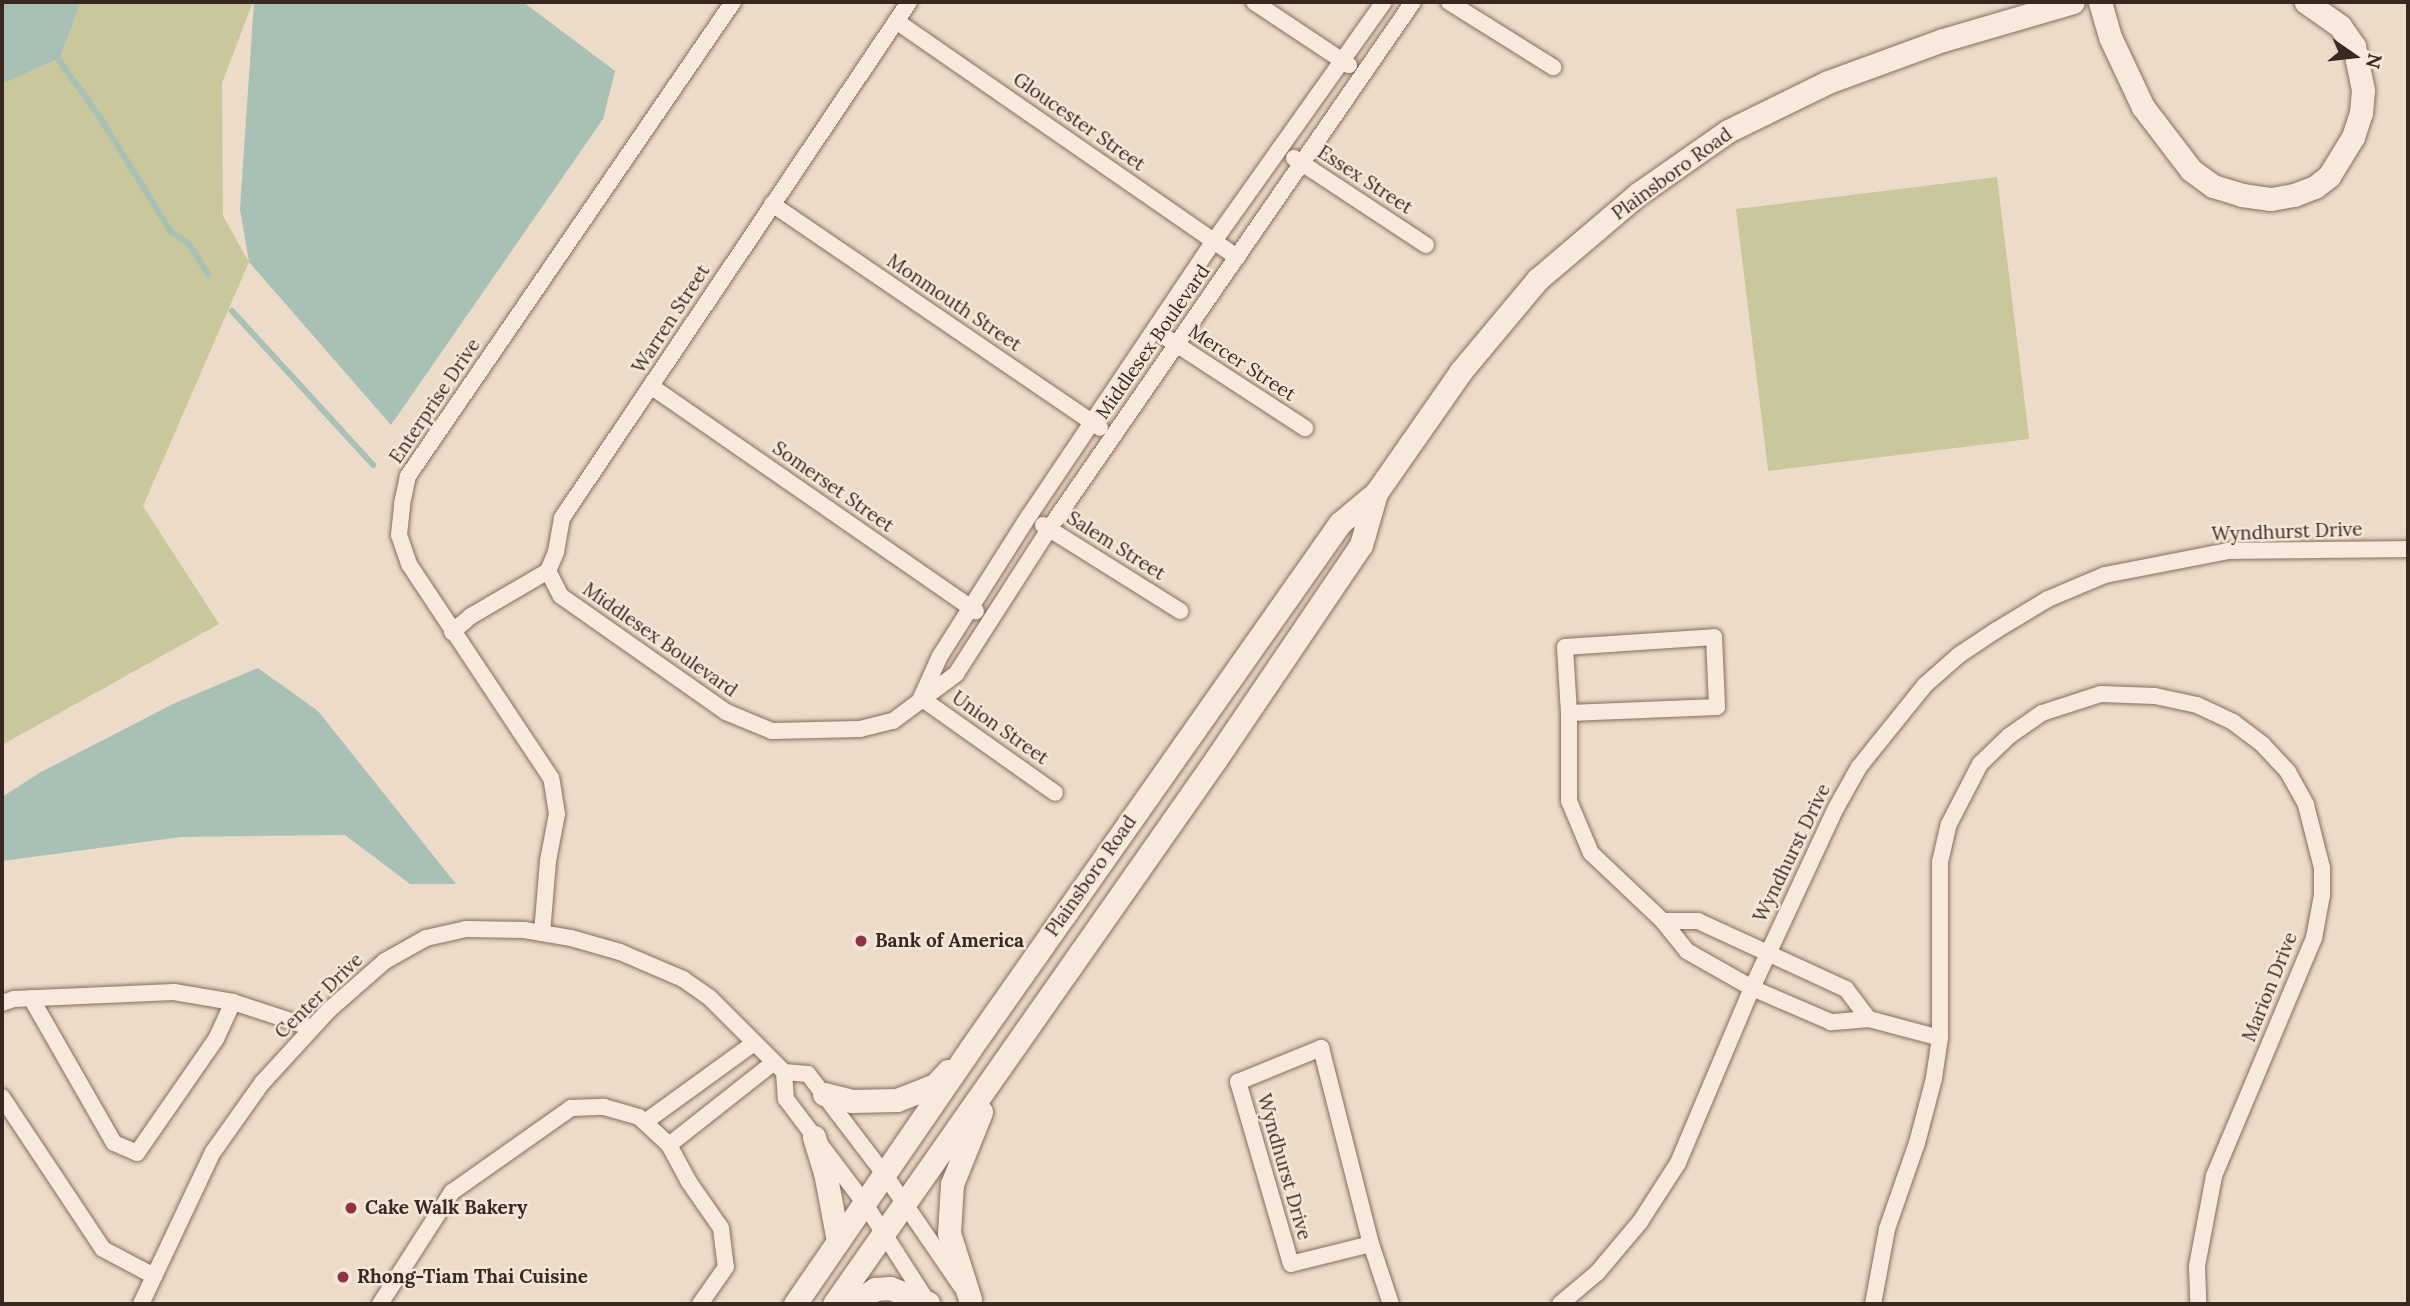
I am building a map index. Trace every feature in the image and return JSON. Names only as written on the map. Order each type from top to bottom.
[{"type":"street","name":"Enterprise Drive","points":[[542,933],[548,861],[557,814],[551,778],[408,564],[399,535],[401,503],[408,476],[733,2]]},
{"type":"street","name":"Warren Street","points":[[548,571],[556,552],[562,518],[909,2]]},
{"type":"street","points":[[1254,2],[1363,74]]},
{"type":"street","name":"Middlesex Boulevard","points":[[920,698],[940,656],[1029,516],[1156,331],[1214,241],[1384,2]]},
{"type":"street","name":"Middlesex Boulevard","points":[[548,571],[561,596],[726,712],[772,731],[860,729],[893,721],[920,698],[956,674],[1049,529],[1413,2]]},
{"type":"street","points":[[1449,2],[1553,67]]},
{"type":"street","points":[[2003,22],[2018,2]]},
{"type":"street","name":"Plainsboro Road","points":[[795,1304],[970,1049],[1340,523],[1376,493],[1461,371],[1538,279],[1638,194],[1728,131],[1828,82],[1943,40],[2073,2]]},
{"type":"street","points":[[2100,2],[2110,37],[2143,107],[2191,170],[2213,186],[2242,195],[2271,199],[2294,195],[2315,187],[2329,176],[2353,137],[2361,113],[2362,79],[2354,46],[2340,26],[2306,2]]},
{"type":"street","name":"Gloucester Street","points":[[897,21],[1237,257]]},
{"type":"street","name":"Essex Street","points":[[1280,149],[1426,245]]},
{"type":"street","name":"Monmouth Street","points":[[772,204],[1113,438]]},
{"type":"street","name":"Mercer Street","points":[[1156,331],[1305,428]]},
{"type":"street","name":"Somerset Street","points":[[652,387],[990,620]]},
{"type":"street","name":"Plainsboro Road","points":[[834,1304],[883,1231],[1011,1054],[1361,545],[1376,493]]},
{"type":"street","name":"Salem Street","points":[[1029,516],[1180,611]]},
{"type":"street","name":"Wyndhurst Drive","points":[[1560,1304],[1597,1273],[1640,1223],[1678,1163],[1752,988],[1836,807],[1859,767],[1925,685],[1959,655],[1995,631],[2048,599],[2105,575],[2228,551],[2408,550]]},
{"type":"street","points":[[452,632],[471,616],[548,571]]},
{"type":"street","points":[[1569,712],[1717,707],[1714,637],[1565,647],[1569,712],[1569,801],[1591,853],[1663,921],[1687,951],[1752,988],[1831,1022],[1869,1019],[1940,1038]]},
{"type":"street","name":"Marion Drive","points":[[1873,1304],[1886,1229],[1924,1117],[1934,1078],[1940,1038],[1940,862],[1949,824],[1980,764],[2009,736],[2042,713],[2101,694],[2155,696],[2197,705],[2233,722],[2263,745],[2288,772],[2306,805],[2322,868],[2322,895],[2314,938],[2214,1176],[2197,1266],[2198,1304]]},
{"type":"street","name":"Union Street","points":[[920,698],[1055,793]]},
{"type":"street","name":"Wyndhurst Drive","points":[[1663,921],[1698,921],[1768,952]]},
{"type":"street","name":"Center Drive","points":[[141,1304],[213,1152],[262,1083],[312,1028],[385,961],[426,938],[466,929],[542,933],[620,952],[683,979],[709,997],[778,1068],[808,1074],[886,1175]]},
{"type":"street","points":[[1768,952],[1846,989],[1869,1019]]},
{"type":"street","points":[[2,1003],[31,998],[174,992],[233,1003],[312,1028]]},
{"type":"street","points":[[31,998],[114,1143],[137,1153],[216,1040],[233,1003]]},
{"type":"street","points":[[645,1122],[754,1043]]},
{"type":"street","name":"Wyndhurst Drive","points":[[1371,1244],[1291,1264],[1238,1082],[1321,1048],[1371,1244],[1391,1304]]},
{"type":"street","points":[[824,1094],[852,1101],[897,1100],[935,1085],[970,1049]]},
{"type":"street","points":[[973,1302],[949,1233],[952,1184],[976,1122],[1011,1054]]},
{"type":"street","points":[[670,1145],[778,1068],[786,1099],[865,1204],[929,1303]]},
{"type":"street","points":[[2,1097],[103,1249],[154,1276]]},
{"type":"street","points":[[380,1304],[452,1192],[571,1108],[604,1107],[639,1117],[670,1145],[689,1182],[721,1228],[726,1267],[700,1304]]},
{"type":"street","points":[[814,1137],[825,1172],[838,1241]]},
{"type":"street","points":[[886,1175],[903,1204],[973,1302]]},
{"type":"street","points":[[852,1304],[875,1289],[890,1288],[929,1303]]},
{"type":"shaded area","points":[[2,2],[81,2],[60,58],[2,84]]},
{"type":"shaded area","points":[[81,2],[253,2],[222,83],[223,216],[249,262],[143,506],[219,624],[2,745],[2,84],[60,58]]},
{"type":"shaded area","points":[[254,2],[523,2],[615,71],[603,119],[391,425],[249,262],[240,209]]},
{"type":"shaded area","points":[[1997,177],[2029,439],[1768,471],[1736,209]]},
{"type":"shaded area","points":[[258,668],[318,711],[456,884],[410,884],[345,835],[181,837],[2,861],[2,797],[41,772],[175,703]]},
{"type":"waterway","points":[[54,53],[101,119],[171,232],[188,243],[208,274]]},
{"type":"waterway","points":[[232,311],[373,465]]},
{"type":"place","name":"Bank of America","points":[[861,941]]},
{"type":"place","name":"Cake Walk Bakery","points":[[351,1208]]},
{"type":"place","name":"Rhong-Tiam Thai Cuisine","points":[[343,1277]]}]
